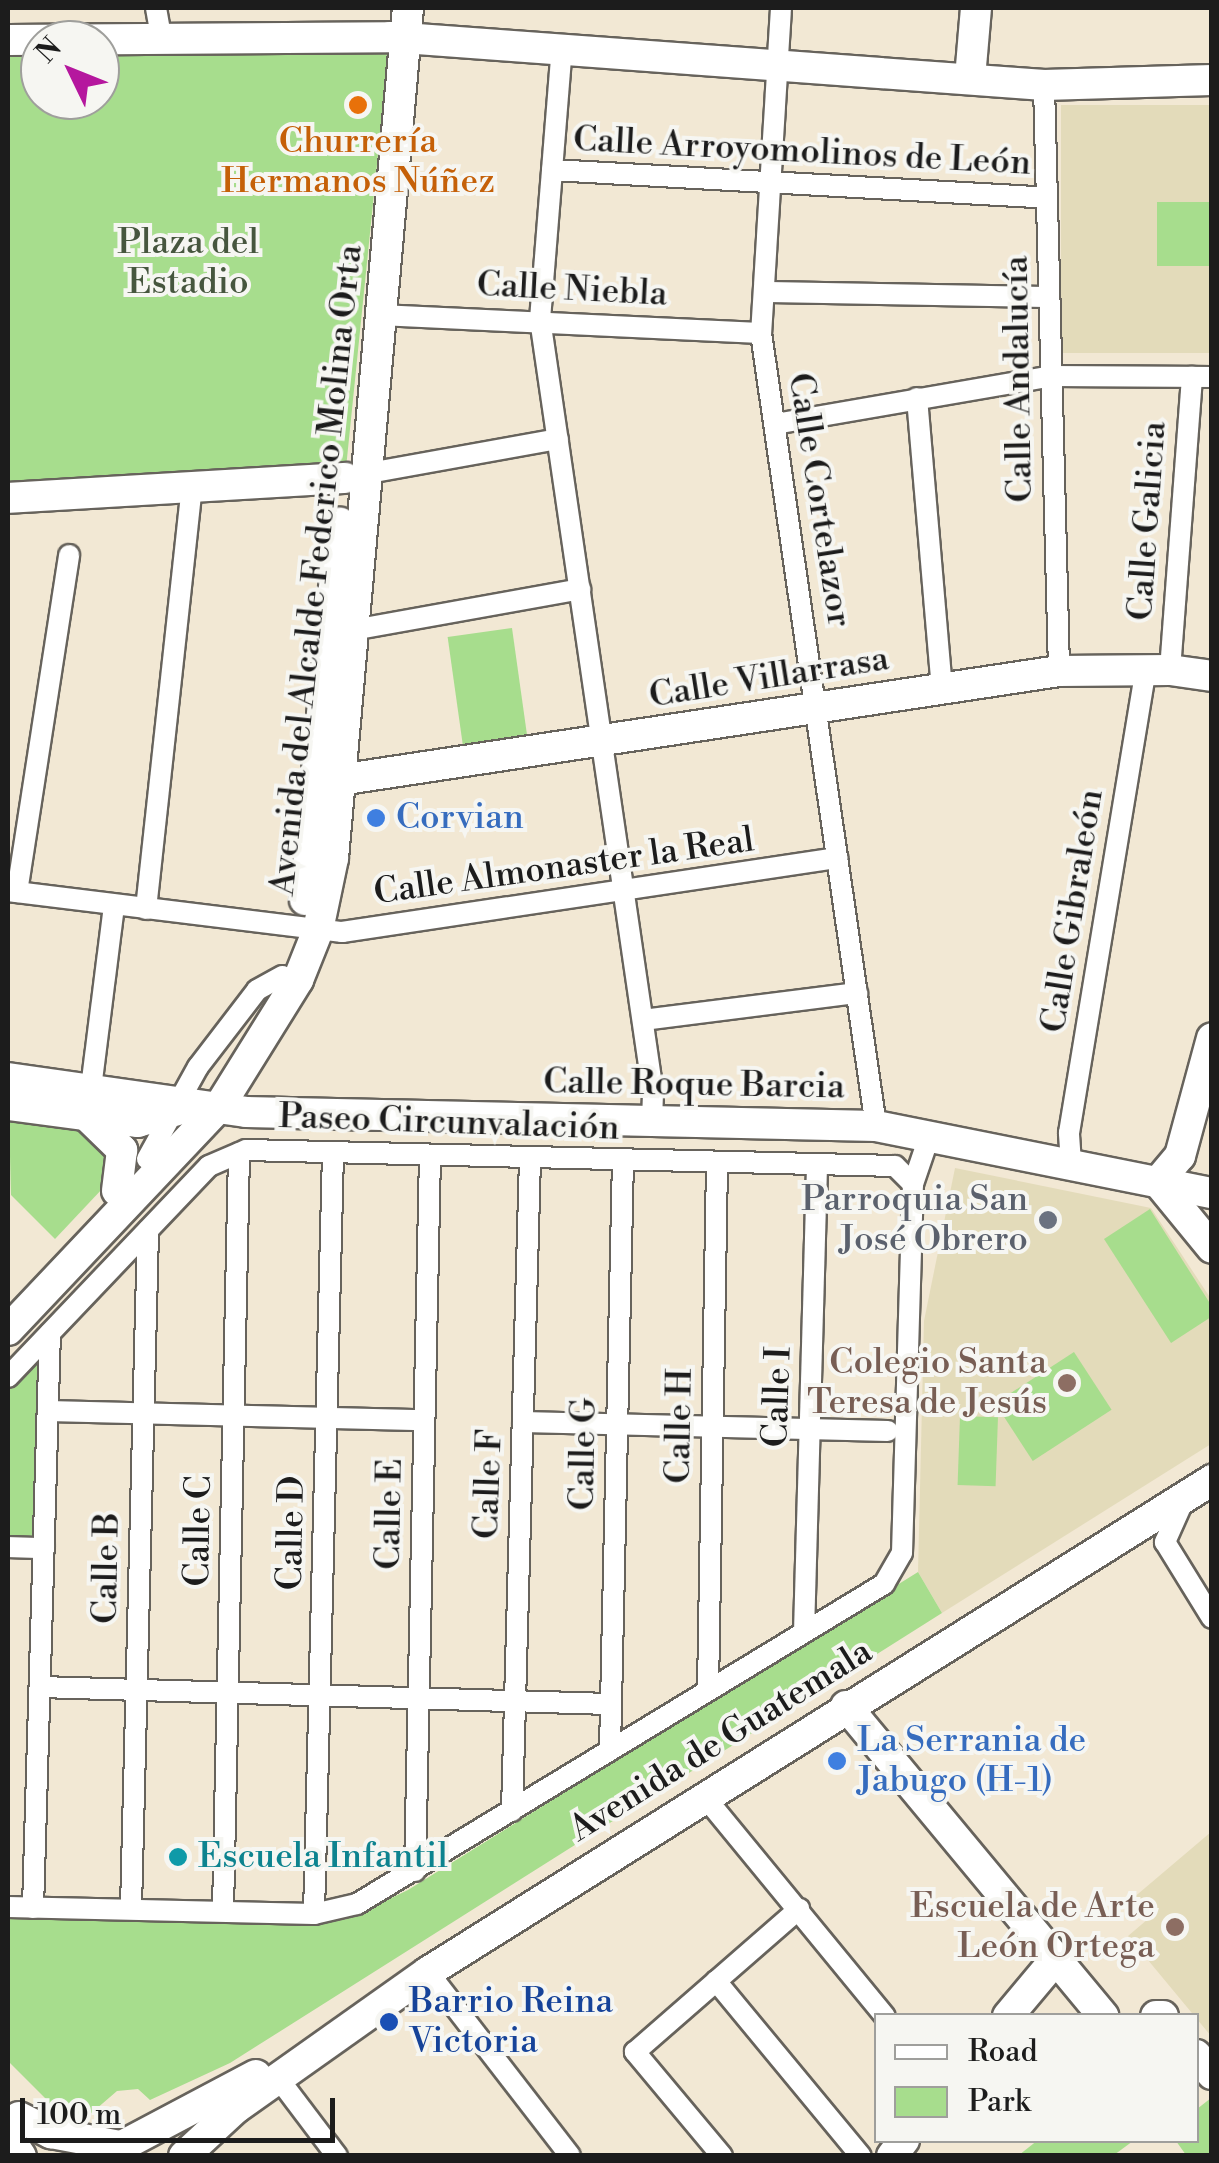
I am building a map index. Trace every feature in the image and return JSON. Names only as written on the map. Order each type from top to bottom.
[{"type":"street","name":"Calle Cortelazor","points":[[781,8],[761,333],[876,1126]]},
{"type":"street","points":[[970,78],[976,8]]},
{"type":"street","points":[[8,40],[158,22],[400,22],[562,46],[776,60],[1044,85],[1212,80]]},
{"type":"street","name":"Avenida del Alcalde Federico Molina Orta","points":[[8,1302],[147,1159],[298,980],[338,780],[353,630],[355,476],[379,314],[400,22]]},
{"type":"street","name":"Avenida del Alcalde Federico Molina Orta","points":[[8,1330],[191,1106],[282,976],[309,930],[400,22]]},
{"type":"street","points":[[562,46],[540,319],[643,1020],[652,1122]]},
{"type":"street","name":"Calle Andalucía","points":[[1044,85],[1059,671]]},
{"type":"street","name":"Calle Arroyomolinos de León","points":[[552,170],[1047,198]]},
{"type":"street","points":[[765,292],[1050,296]]},
{"type":"street","name":"Calle Niebla","points":[[379,314],[540,319],[761,333]]},
{"type":"street","points":[[775,424],[1052,376],[1202,377]]},
{"type":"street","name":"Calle Galicia","points":[[1158,670],[1202,377]]},
{"type":"street","points":[[917,398],[942,690]]},
{"type":"street","points":[[8,498],[355,476],[558,438]]},
{"type":"street","points":[[146,909],[192,487]]},
{"type":"street","points":[[12,891],[70,555]]},
{"type":"street","points":[[353,630],[580,590]]},
{"type":"street","name":"Calle Villarrasa","points":[[338,780],[1059,671],[1158,670],[1212,676]]},
{"type":"street","name":"Calle Gibraleón","points":[[1071,1163],[1069,1133],[1158,670]]},
{"type":"street","name":"Calle Almonaster la Real","points":[[12,891],[309,930],[624,893],[836,858]]},
{"type":"street","points":[[88,1101],[114,904]]},
{"type":"street","points":[[643,1020],[857,993]]},
{"type":"street","points":[[1208,1242],[1165,1192],[1180,1156],[1212,1038]]},
{"type":"street","points":[[8,1078],[88,1101],[122,1150],[117,1191]]},
{"type":"street","points":[[8,1105],[88,1101]]},
{"type":"street","name":"Calle Roque Barcia","points":[[88,1101],[138,1122],[191,1106],[876,1126],[1071,1163],[1165,1192],[1212,1193]]},
{"type":"street","points":[[913,1184],[895,1166],[920,1132]]},
{"type":"street","points":[[8,1906],[314,1914],[357,1904],[884,1584],[902,1553],[913,1184],[920,1132]]},
{"type":"street","name":"Paseo Circunvalación","points":[[8,1377],[208,1166],[239,1152],[895,1166]]},
{"type":"street","name":"Calle C","points":[[223,1911],[239,1152]]},
{"type":"street","name":"Calle D","points":[[314,1914],[333,1153]]},
{"type":"street","name":"Calle E","points":[[416,1871],[430,1157]]},
{"type":"street","name":"Calle F","points":[[512,1811],[530,1159]]},
{"type":"street","name":"Calle G","points":[[610,1750],[623,1161]]},
{"type":"street","name":"Calle H","points":[[708,1690],[717,1163]]},
{"type":"street","name":"Calle I","points":[[804,1632],[817,1164]]},
{"type":"street","points":[[1208,1242],[1202,1216],[1212,1206]]},
{"type":"street","name":"Calle B","points":[[132,1908],[148,1230]]},
{"type":"street","points":[[33,1908],[50,1333]]},
{"type":"street","points":[[48,1410],[424,1420]]},
{"type":"street","points":[[523,1422],[888,1431]]},
{"type":"street","points":[[1200,1487],[1165,1542],[1212,1618]]},
{"type":"street","name":"Avenida de Guatemala","points":[[184,2156],[278,2078],[428,1972],[1200,1487]]},
{"type":"street","points":[[8,1547],[44,1548]]},
{"type":"street","points":[[40,1687],[612,1704]]},
{"type":"street","points":[[846,1706],[1100,2013]]},
{"type":"street","points":[[704,1796],[884,2013]]},
{"type":"street","points":[[722,2156],[635,2052],[799,1908]]},
{"type":"street","points":[[1010,2013],[1054,1960]]},
{"type":"street","points":[[428,1972],[570,2156]]},
{"type":"street","points":[[716,1981],[861,2156]]},
{"type":"street","points":[[11,2120],[112,2150],[258,2074],[278,2078],[338,2156]]},
{"type":"street","points":[[11,2120],[21,2156]]},
{"type":"street","points":[[11,2120],[46,2156]]},
{"type":"shaded area","points":[[1061,105],[1211,105],[1211,353],[1061,353]]},
{"type":"shaded area","name":"Colegio Santa Teresa de Jesús","points":[[955,1168],[1151,1208],[1211,1299],[1211,1444],[942,1613],[918,1572],[924,1321]]},
{"type":"shaded area","name":"Escuela de Arte León Ortega","points":[[1211,1832],[1211,2036],[1199,2022],[1199,2013],[1192,2013],[1128,1936],[1148,1919],[1132,1899]]},
{"type":"green space","name":"Plaza del Estadio","points":[[390,37],[345,478],[8,498],[8,40],[20,40],[20,120],[120,120],[120,39]]},
{"type":"green space","points":[[1157,202],[1211,202],[1211,266],[1157,266]]},
{"type":"green space","points":[[512,628],[527,736],[463,745],[448,637]]},
{"type":"green space","points":[[9,1117],[78,1123],[107,1147],[103,1188],[55,1239],[11,1195]]},
{"type":"green space","points":[[1150,1209],[1211,1305],[1211,1317],[1171,1343],[1104,1239]]},
{"type":"green space","points":[[43,1349],[37,1541],[8,1541],[8,1386]]},
{"type":"green space","points":[[1074,1352],[1112,1410],[1033,1461],[995,1403]]},
{"type":"green space","points":[[960,1416],[998,1417],[996,1486],[958,1485]]},
{"type":"green space","points":[[918,1572],[942,1613],[230,2063],[150,2100],[138,2089],[117,2091],[88,2116],[71,2118],[43,2104],[46,2099],[8,2061],[8,1919],[319,1924],[347,1919],[408,1890]]},
{"type":"green space","points":[[1211,2098],[1211,2155],[1186,2155],[1177,2143],[1199,2143],[1199,2107]]},
{"type":"green space","points":[[1034,2143],[1130,2143],[1114,2155],[1019,2155]]},
{"type":"place","name":"Churrería Hermanos Núñez","points":[[358,105]]},
{"type":"place","name":"Corvian","points":[[376,818]]},
{"type":"place","name":"Parroquia San José Obrero","points":[[1048,1220]]},
{"type":"place","name":"Colegio Santa Teresa de Jesús","points":[[1067,1383]]},
{"type":"place","name":"La Serrania de Jabugo (H-1)","points":[[837,1761]]},
{"type":"place","name":"Escuela Infantil","points":[[178,1857]]},
{"type":"place","name":"Escuela de Arte León Ortega","points":[[1175,1927]]},
{"type":"place","name":"Barrio Reina Victoria","points":[[389,2022]]}]
